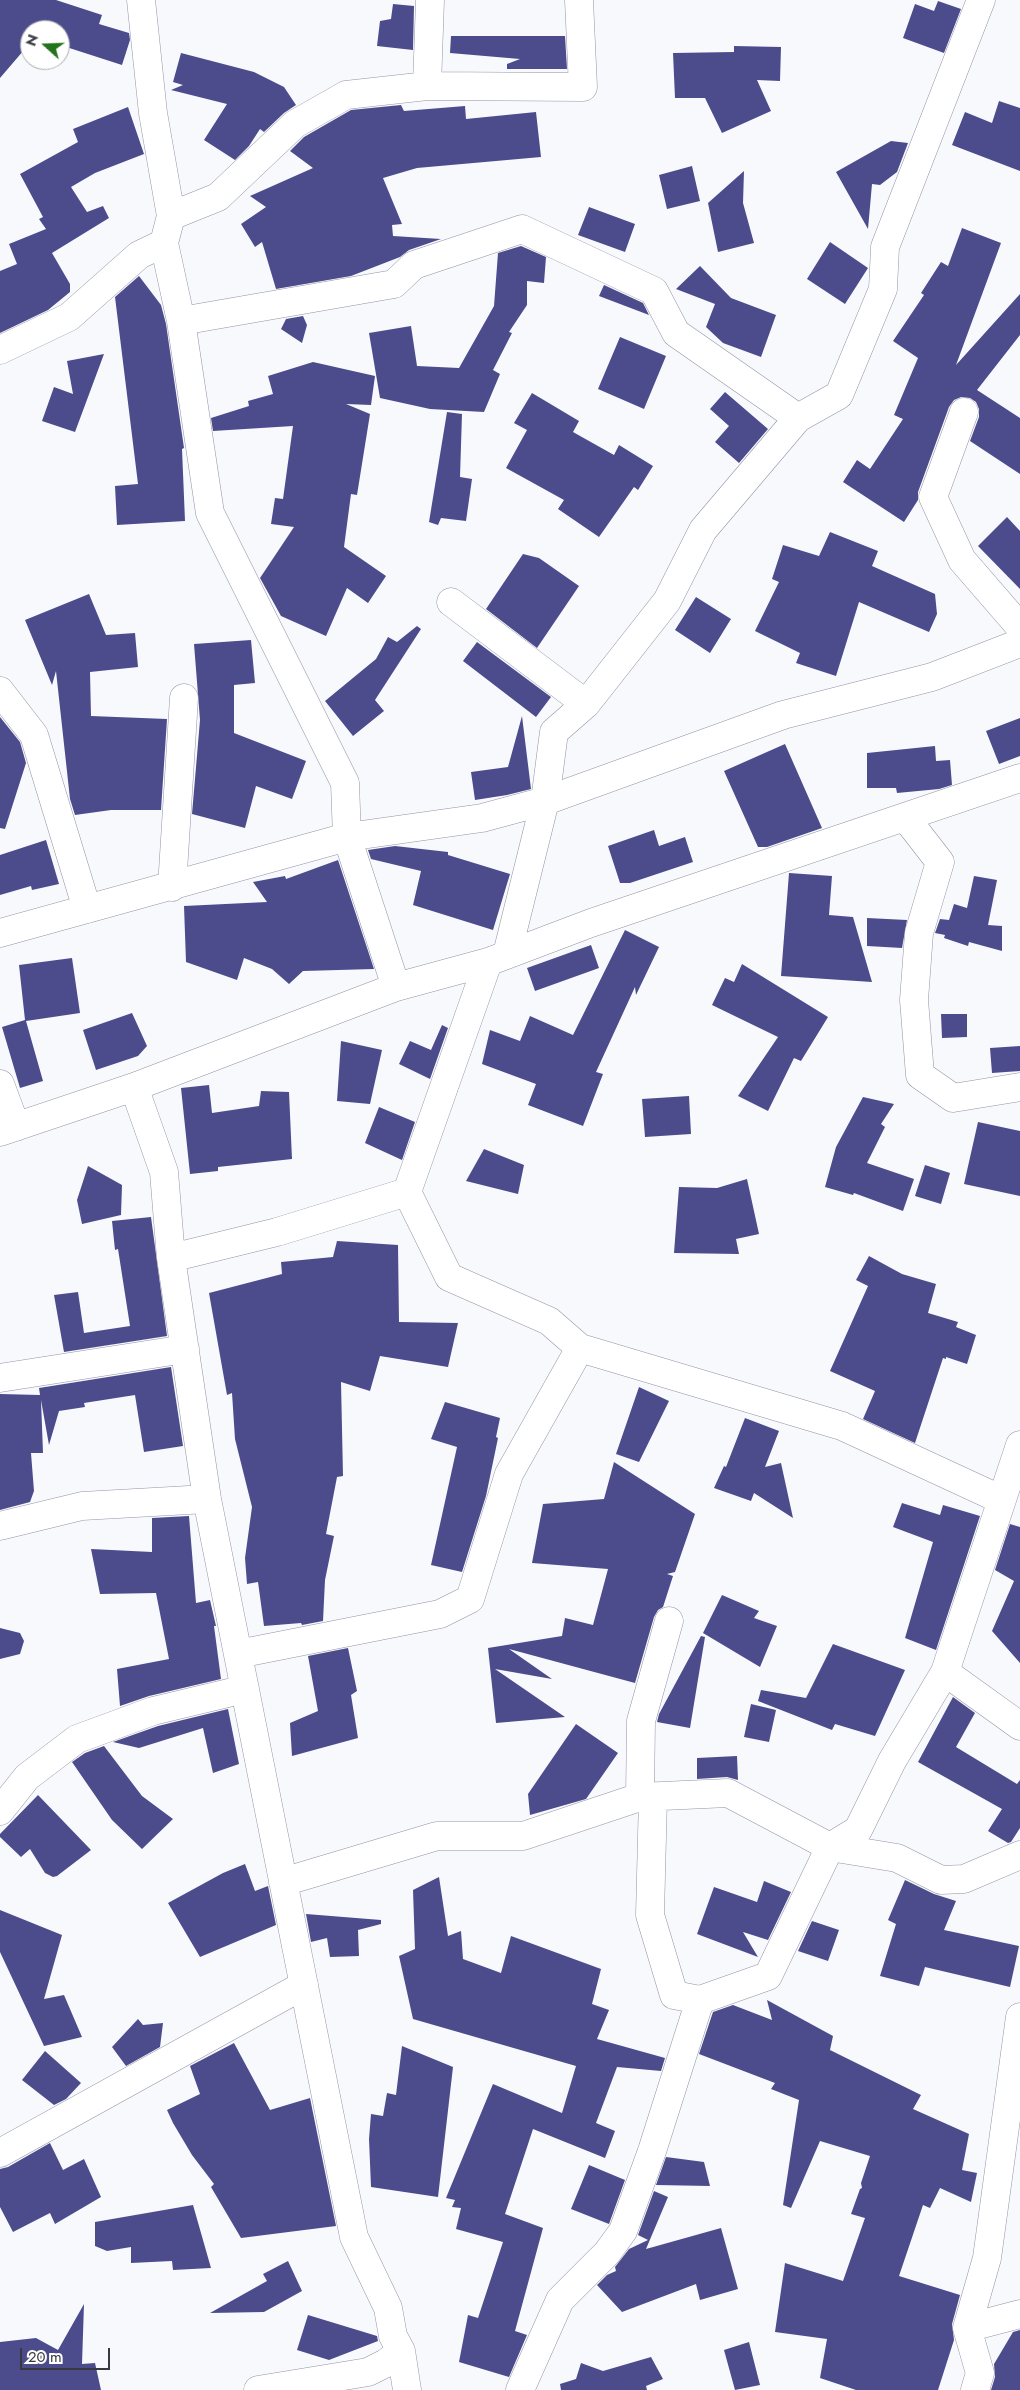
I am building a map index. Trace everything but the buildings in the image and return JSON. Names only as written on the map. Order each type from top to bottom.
[{"type":"street","points":[[141,0],[154,113],[171,216],[164,243],[181,321],[210,513],[345,783],[347,837],[396,987]]},
{"type":"street","points":[[427,86],[430,0]]},
{"type":"street","points":[[171,216],[218,197],[296,124],[346,95],[427,86],[582,87],[579,0]]},
{"type":"street","points":[[981,0],[885,247],[883,289],[839,395],[798,418],[703,530],[667,601],[586,704],[554,732],[545,801],[498,958],[407,1192],[449,1277],[549,1321],[580,1348],[842,1426],[1002,1500]]},
{"type":"street","points":[[181,321],[394,284],[414,265],[522,229],[654,291],[676,333],[798,418]]},
{"type":"street","points":[[0,350],[69,317],[139,255],[164,243]]},
{"type":"street","points":[[964,412],[933,497],[962,560],[1020,628]]},
{"type":"street","points":[[451,602],[586,704]]},
{"type":"street","points":[[0,933],[172,887],[347,837],[482,818],[545,801],[783,715],[932,677],[1020,644]]},
{"type":"street","points":[[0,692],[34,735],[86,909]]},
{"type":"street","points":[[172,887],[184,698]]},
{"type":"street","points":[[0,1084],[8,1129],[134,1087],[396,987],[498,958],[591,923],[1020,778]]},
{"type":"street","points":[[905,817],[940,862],[919,933],[914,1000],[920,1075],[953,1098],[1020,1087]]},
{"type":"street","points":[[134,1087],[164,1172],[171,1258],[207,1499],[354,2237],[388,2308],[393,2336],[400,2351],[407,2390]]},
{"type":"street","points":[[171,1258],[277,1232],[407,1192]]},
{"type":"street","points":[[238,1654],[440,1614],[470,1599],[509,1474],[580,1348]]},
{"type":"street","points":[[0,1378],[185,1349]]},
{"type":"street","points":[[669,1621],[641,1721],[650,1915],[674,1995],[700,2000],[768,1976],[830,1847],[858,1830],[892,1761],[945,1672],[1020,1445]]},
{"type":"street","points":[[0,1526],[82,1506],[207,1499]]},
{"type":"street","points":[[945,1672],[1020,1726]]},
{"type":"street","points":[[0,1811],[27,1777],[77,1739],[153,1712],[245,1689]]},
{"type":"street","points":[[283,1882],[437,1836],[523,1836],[646,1797],[728,1793],[830,1847],[897,1858],[941,1880],[964,1879],[1020,1855]]},
{"type":"street","points":[[0,2153],[304,1985]]},
{"type":"street","points":[[520,2390],[560,2300],[607,2253],[623,2230],[652,2151],[700,2000]]},
{"type":"street","points":[[975,2390],[980,2373],[967,2328],[987,2258],[1020,2017]]},
{"type":"street","points":[[967,2328],[1020,2314]]},
{"type":"street","points":[[258,2390],[368,2372],[400,2351]]}]
